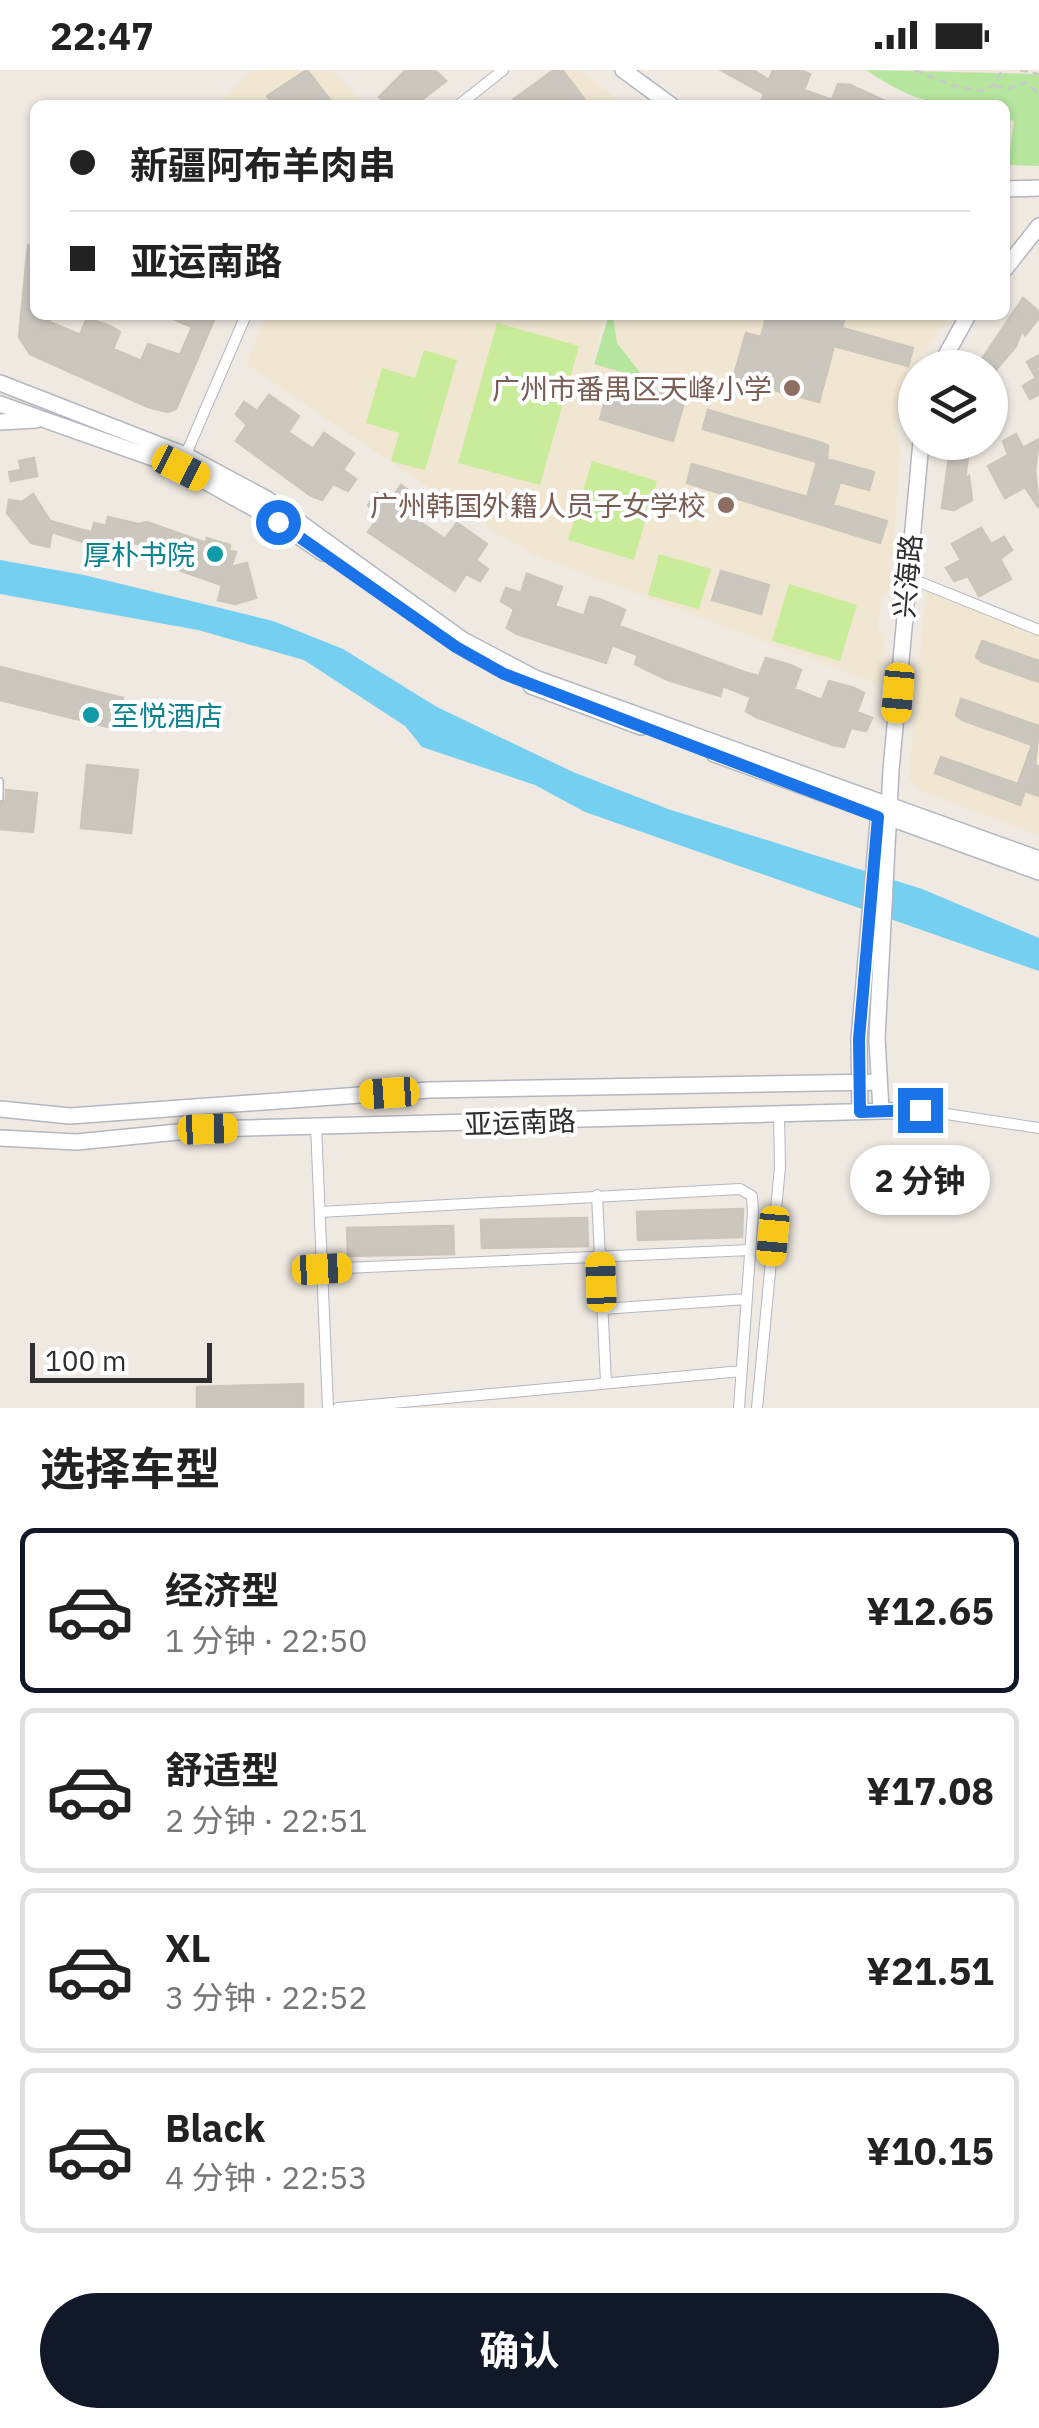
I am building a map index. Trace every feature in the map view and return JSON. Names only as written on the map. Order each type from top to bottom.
[{"type":"street","points":[[465,100],[504,70]]},
{"type":"street","points":[[624,70],[664,100]]},
{"type":"street","points":[[1010,188],[1039,188]]},
{"type":"street","points":[[1010,263],[1039,226]]},
{"type":"street","points":[[183,461],[244,320]]},
{"type":"street","points":[[950,350],[965,320]]},
{"type":"street","points":[[0,380],[183,461],[278,522],[456,647],[504,674],[885,811],[1039,872]]},
{"type":"street","points":[[0,404],[183,461]]},
{"type":"street","points":[[0,422],[36,420],[66,426]]},
{"type":"street","name":"兴海路","points":[[876,933],[918,460]]},
{"type":"street","points":[[907,577],[1039,630]]},
{"type":"street","points":[[885,811],[1039,859]]},
{"type":"street","points":[[876,933],[881,1111]]},
{"type":"street","points":[[860,1112],[859,1082],[876,933]]},
{"type":"street","name":"亚运南路","points":[[0,1108],[70,1116],[429,1090],[878,1082]]},
{"type":"street","points":[[920,1110],[1039,1128]]},
{"type":"street","name":"亚运南路","points":[[0,1138],[76,1142],[208,1129],[920,1110]]},
{"type":"street","points":[[757,1408],[780,1167],[780,1114]]},
{"type":"street","points":[[316,1126],[328,1408]]},
{"type":"street","points":[[320,1212],[740,1189],[752,1196],[739,1408]]},
{"type":"street","points":[[597,1195],[606,1384]]},
{"type":"street","points":[[322,1269],[750,1250]]},
{"type":"street","points":[[602,1308],[747,1299]]},
{"type":"street","points":[[338,1408],[742,1371]]},
{"type":"lane","points":[[0,781],[0,798]]},
{"type":"path","points":[[915,70],[954,86],[984,92],[994,85],[1002,70]]},
{"type":"path","points":[[1020,70],[1039,74]]},
{"type":"path","points":[[994,85],[1008,89],[1026,82],[1039,94]]},
{"type":"shaded area","points":[[252,70],[332,70],[362,100],[221,100]]},
{"type":"shaded area","points":[[550,70],[579,70],[619,100],[509,100]]},
{"type":"shaded area","points":[[265,320],[604,320],[578,422],[608,320],[948,320],[925,350],[898,350],[899,460],[890,590],[882,596],[877,629],[885,636],[880,685],[541,558],[496,533],[246,364]]},
{"type":"shaded area","points":[[926,590],[1039,635],[1039,835],[918,790],[909,778]]},
{"type":"green space","points":[[866,70],[1039,74],[1039,166],[1010,165],[1014,121],[1010,120],[1010,100],[925,100]]},
{"type":"green space","points":[[607,320],[614,320],[617,343],[645,379],[594,364]]},
{"type":"green space","points":[[497,323],[579,346],[540,485],[458,463]]},
{"type":"green space","points":[[424,350],[457,360],[425,470],[391,461],[399,433],[366,423],[382,368],[415,378]]},
{"type":"green space","points":[[592,461],[657,481],[634,560],[568,540]]},
{"type":"green space","points":[[659,554],[711,569],[699,609],[648,595]]},
{"type":"green space","points":[[789,584],[857,605],[840,661],[772,641]]},
{"type":"water","points":[[0,560],[84,575],[273,621],[343,649],[437,707],[573,772],[668,809],[922,889],[1039,938],[1039,971],[585,812],[535,785],[422,747],[405,726],[304,660],[198,630],[0,594]]},
{"type":"building","points":[[307,70],[330,100],[270,100],[267,96]]},
{"type":"building","points":[[406,70],[435,70],[446,81],[421,100],[379,97]]},
{"type":"building","points":[[554,70],[562,70],[585,100],[515,100]]},
{"type":"building","points":[[721,70],[753,70],[769,80],[773,70],[799,70],[810,74],[804,90],[832,100],[762,100],[764,94]]},
{"type":"building","points":[[838,84],[850,85],[883,100],[832,100]]},
{"type":"building","points":[[28,245],[30,320],[50,320],[80,335],[86,320],[110,326],[120,332],[113,349],[141,361],[148,344],[180,355],[192,327],[176,320],[214,320],[176,409],[168,412],[148,407],[30,354],[19,337]]},
{"type":"building","points":[[1023,298],[1037,310],[1039,318],[1025,335],[1022,330],[1008,356],[1008,350],[988,350],[1008,320]]},
{"type":"building","points":[[766,320],[844,320],[842,328],[913,348],[898,350],[898,363],[834,346],[819,402],[733,379],[746,333],[761,337]]},
{"type":"building","points":[[1039,355],[1039,394],[1030,399],[1023,386],[1036,378],[1027,362]]},
{"type":"building","points":[[612,378],[685,399],[673,441],[600,419]]},
{"type":"building","points":[[269,395],[299,416],[288,432],[313,449],[324,433],[354,453],[343,470],[356,479],[348,491],[333,484],[322,500],[311,496],[236,441],[247,425],[236,414],[244,402],[257,411]]},
{"type":"building","points":[[708,410],[822,443],[828,446],[827,459],[874,472],[869,490],[840,482],[833,505],[887,521],[880,543],[687,483],[692,464],[807,497],[817,462],[703,429]]},
{"type":"building","points":[[1016,434],[1023,448],[1039,439],[1035,470],[1039,508],[1025,487],[1005,498],[988,466],[1008,460],[1008,438]]},
{"type":"building","points":[[34,458],[37,476],[11,481],[9,472],[21,470],[19,461]]},
{"type":"building","points":[[949,460],[968,460],[965,479],[969,476],[972,500],[954,510],[942,508]]},
{"type":"building","points":[[401,485],[431,506],[420,522],[445,539],[457,523],[487,544],[476,560],[488,569],[480,581],[466,574],[455,591],[368,532],[380,515],[368,505],[377,493],[390,502]]},
{"type":"building","points":[[33,494],[50,521],[83,530],[92,532],[94,523],[106,526],[108,517],[138,524],[147,522],[206,543],[207,538],[230,545],[229,550],[236,552],[231,567],[247,563],[256,598],[235,604],[218,600],[222,585],[170,567],[174,553],[130,542],[128,553],[52,532],[49,547],[31,543],[7,513],[9,500],[22,502]]},
{"type":"building","points":[[981,528],[991,544],[1004,537],[1012,550],[1000,559],[1011,579],[979,596],[968,576],[954,581],[946,568],[961,560],[952,544]]},
{"type":"building","points":[[721,571],[769,585],[761,614],[712,600]]},
{"type":"building","points":[[527,574],[562,587],[555,606],[584,616],[590,597],[602,600],[625,610],[619,626],[744,672],[759,676],[766,658],[790,665],[801,670],[794,689],[822,700],[829,681],[854,688],[864,693],[857,712],[872,718],[866,731],[851,728],[844,747],[833,745],[756,717],[746,711],[751,697],[723,686],[720,696],[668,680],[635,664],[638,655],[612,645],[606,663],[517,634],[507,628],[514,609],[501,601],[506,588],[521,593]]},
{"type":"building","points":[[982,641],[1039,661],[1039,682],[982,662],[976,657]]},
{"type":"building","name":"至悦酒店","points":[[0,667],[123,698],[116,729],[0,700]]},
{"type":"building","points":[[961,699],[1039,726],[1035,765],[1039,767],[1039,796],[1025,791],[1020,805],[935,773],[941,757],[1018,784],[1032,745],[962,720],[956,715]]},
{"type":"building","points":[[87,765],[138,770],[131,833],[81,828]]},
{"type":"building","points":[[6,790],[37,793],[33,832],[0,829],[0,804],[6,800]]},
{"type":"building","points":[[743,1209],[742,1237],[638,1240],[637,1212]]},
{"type":"building","points":[[587,1218],[588,1246],[482,1248],[481,1220]]},
{"type":"building","points":[[453,1226],[454,1254],[348,1256],[347,1228]]},
{"type":"building","points":[[303,1384],[303,1408],[197,1408],[197,1387]]},
{"type":"place","name":"广州市番禺区天峰小学","points":[[792,388]]},
{"type":"place","name":"广州韩国外籍人员子女学校","points":[[726,505]]},
{"type":"place","name":"厚朴书院","points":[[215,554]]},
{"type":"place","name":"至悦酒店","points":[[91,715]]},
{"type":"route","points":[[278,522],[456,647],[504,674],[878,817],[859,1039],[860,1112],[920,1110]]}]
